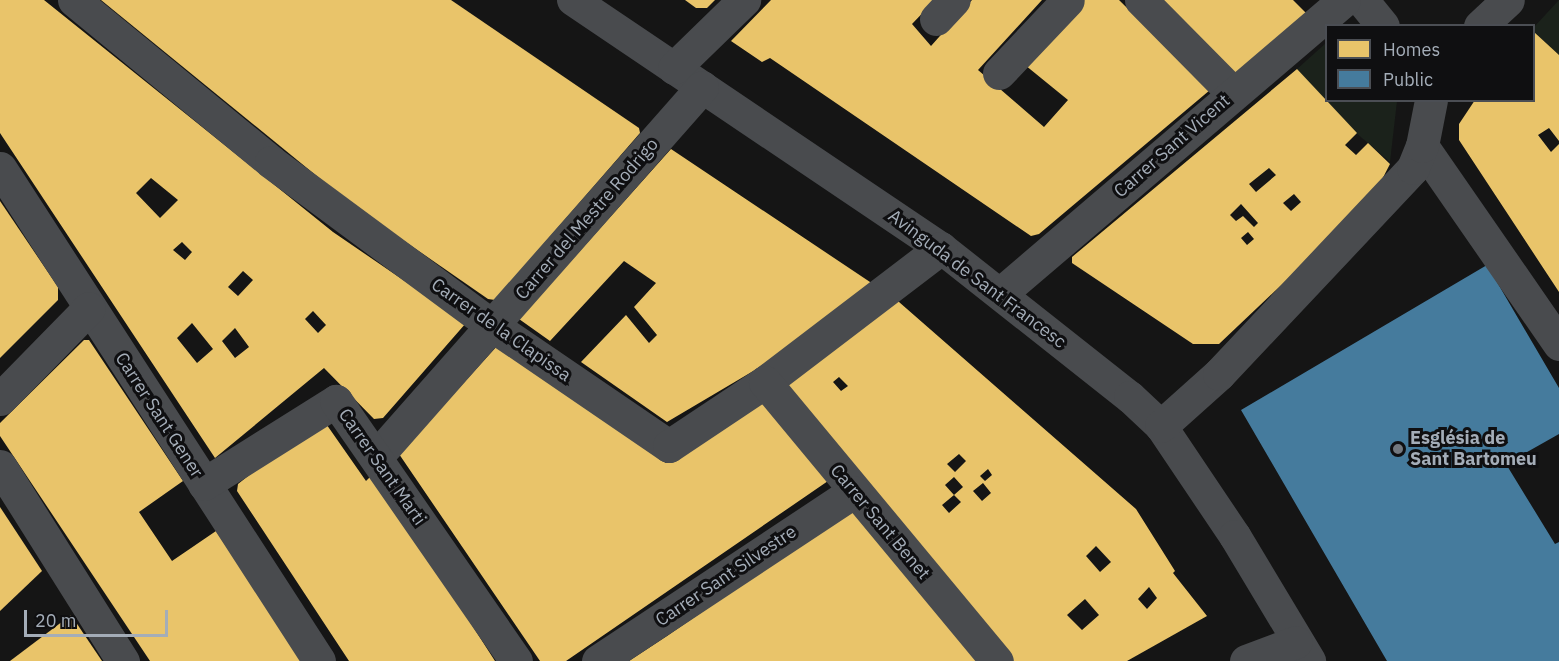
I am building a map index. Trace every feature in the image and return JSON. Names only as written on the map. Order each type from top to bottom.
[{"type":"street","name":"Carrer de la Clapissa","points":[[74,0],[271,162],[493,326],[669,446],[765,382],[940,248]]},
{"type":"street","name":"Avinguda de Sant Francesc","points":[[573,0],[940,248],[1001,293],[1130,397],[1161,426],[1235,537],[1303,651]]},
{"type":"street","points":[[674,68],[744,0]]},
{"type":"street","points":[[999,74],[1068,0]]},
{"type":"street","points":[[1141,0],[1233,93]]},
{"type":"street","name":"Carrer Sant Vicent","points":[[1001,293],[1344,0]]},
{"type":"street","points":[[1362,0],[1381,24]]},
{"type":"street","points":[[1482,24],[1508,0]]},
{"type":"street","name":"Carrer del Mestre Rodrigo","points":[[376,458],[702,87]]},
{"type":"street","points":[[1161,426],[1219,374],[1413,168],[1422,146],[1431,102]]},
{"type":"street","points":[[1422,146],[1559,344]]},
{"type":"street","name":"Carrer Sant Gener","points":[[0,168],[319,661]]},
{"type":"street","points":[[0,399],[89,308]]},
{"type":"street","name":"Carrer Sant Benet","points":[[765,382],[853,492],[997,661]]},
{"type":"street","name":"Carrer Sant Marti","points":[[204,484],[336,401],[516,661]]},
{"type":"street","points":[[0,466],[123,661]]},
{"type":"street","name":"Carrer Sant Silvestre","points":[[598,661],[853,492]]},
{"type":"street","points":[[1246,661],[1303,651]]},
{"type":"shaded area","points":[[1559,0],[1559,55],[1535,33],[1535,26]]},
{"type":"shaded area","points":[[1325,44],[1325,101],[1297,69]]},
{"type":"shaded area","points":[[1325,102],[1397,102],[1390,162],[1341,120]]},
{"type":"building: Homes","points":[[0,0],[44,0],[333,232],[466,323],[383,418],[374,419],[324,368],[215,458],[0,133]],"holes":[[[151,178],[178,200],[160,218],[136,193]],[[182,242],[192,252],[185,260],[173,250]],[[243,271],[253,280],[238,296],[228,287]],[[313,311],[326,325],[318,333],[305,319]],[[192,323],[213,349],[197,363],[177,338]],[[235,328],[249,347],[235,358],[222,341]]]},
{"type":"building: Homes","points":[[101,0],[451,0],[639,128],[640,133],[495,300],[488,299],[351,204]]},
{"type":"building: Homes","points":[[685,0],[715,0],[707,8],[696,8]]},
{"type":"building: Homes","points":[[771,0],[935,0],[912,24],[931,46],[972,0],[1042,0],[978,70],[1044,127],[1068,100],[1025,65],[1082,0],[1119,0],[1210,90],[1039,234],[1031,236],[770,58],[762,62],[731,41]]},
{"type":"building: Homes","points":[[1160,0],[1293,0],[1307,14],[1235,77]]},
{"type":"building: Homes","points":[[1535,33],[1559,55],[1559,141],[1549,128],[1538,135],[1551,152],[1559,144],[1559,292],[1459,140],[1459,124],[1474,102],[1535,102]]},
{"type":"building: Homes","points":[[1297,69],[1325,99],[1325,102],[1328,102],[1357,133],[1345,145],[1356,155],[1368,143],[1390,164],[1372,199],[1219,344],[1193,344],[1072,263],[1072,257]],"holes":[[[1269,168],[1276,175],[1256,192],[1249,184]],[[1294,194],[1301,202],[1291,211],[1283,203]],[[1241,204],[1258,223],[1254,227],[1243,216],[1236,221],[1230,215]],[[1248,232],[1254,239],[1247,245],[1241,238]]]},
{"type":"building: Homes","points":[[671,149],[876,286],[755,370],[667,422],[581,362],[626,315],[649,343],[657,335],[634,307],[656,283],[624,261],[550,341],[519,319]]},
{"type":"building: Homes","points":[[0,201],[58,287],[58,300],[0,358]]},
{"type":"building: Homes","points":[[891,295],[1136,509],[1175,571],[1173,573],[1207,616],[1127,661],[1012,661],[783,379]],"holes":[[[839,377],[848,386],[841,391],[833,382]],[[959,454],[966,461],[955,472],[947,464]],[[988,469],[992,475],[985,481],[980,476]],[[954,477],[963,487],[954,495],[945,485]],[[983,483],[991,493],[982,501],[973,491]],[[954,495],[961,502],[949,513],[942,505]],[[1096,546],[1111,562],[1100,572],[1086,556]],[[1149,587],[1157,598],[1147,609],[1138,599]],[[1085,599],[1099,615],[1082,630],[1067,615]]]},
{"type":"building: Homes","points":[[84,340],[89,340],[183,481],[139,512],[172,561],[216,531],[303,661],[150,661],[0,436],[0,423]]},
{"type":"building: Homes","points":[[498,345],[666,463],[764,402],[828,481],[566,661],[540,661],[399,454]]},
{"type":"building: Homes","points":[[322,418],[366,481],[374,473],[495,661],[349,661],[237,491],[238,484]]},
{"type":"building: Homes","points":[[0,507],[42,571],[0,611]]},
{"type":"building: Homes","points":[[852,509],[977,661],[629,661],[667,636]]},
{"type":"building: Homes","points":[[71,615],[102,661],[10,661]]},
{"type":"building: Public","name":"Església de Sant Bartomeu","points":[[1487,265],[1559,388],[1559,434],[1506,464],[1555,544],[1559,542],[1559,661],[1387,661],[1241,410]]},
{"type":"place","name":"Església de Sant Bartomeu","points":[[1398,449]]}]
